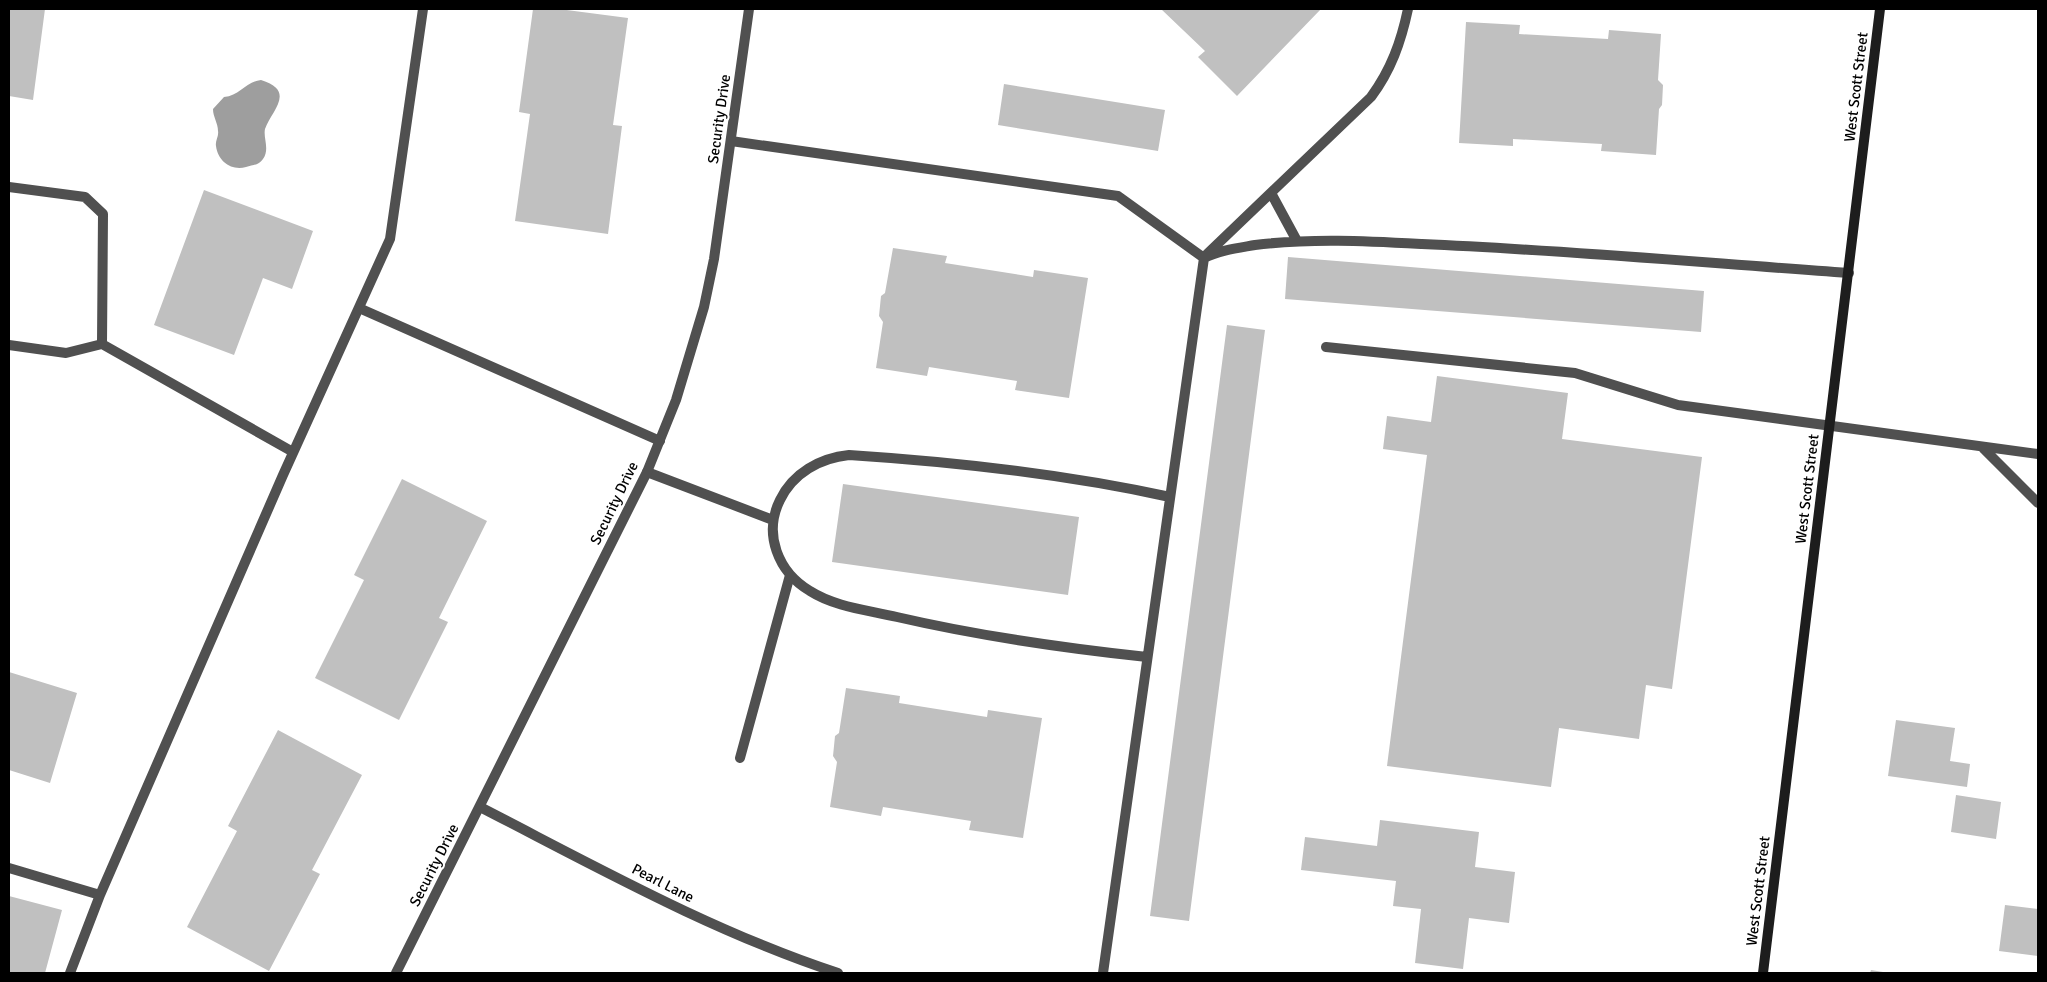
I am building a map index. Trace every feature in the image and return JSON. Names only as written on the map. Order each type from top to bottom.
[{"type":"main road","name":"West Scott Street","points":[[1763,973],[1880,9]]},
{"type":"street","points":[[70,973],[100,895],[293,452],[390,239],[423,9]]},
{"type":"street","name":"Security Drive","points":[[396,973],[647,472],[676,400],[704,307],[714,259],[749,9]]},
{"type":"street","points":[[1103,973],[1204,258],[1371,98],[1395,57],[1403,35],[1408,9]]},
{"type":"street","points":[[731,141],[1118,196],[1204,258]]},
{"type":"street","points":[[9,187],[85,197],[103,214],[102,344]]},
{"type":"street","points":[[1271,193],[1297,241]]},
{"type":"street","points":[[1204,258],[1216,252],[1297,241],[1463,246],[1849,273]]},
{"type":"street","points":[[359,308],[660,441]]},
{"type":"street","points":[[9,345],[66,352],[102,344],[293,452]]},
{"type":"street","points":[[1326,347],[1576,373],[1678,405],[2038,454]]},
{"type":"street","points":[[1982,447],[2038,504]]},
{"type":"street","points":[[1147,657],[1014,640],[875,612],[824,598],[808,590],[790,575],[783,565],[774,544],[773,520],[782,496],[797,477],[816,464],[838,456],[849,455],[980,466],[1061,477],[1170,497]]},
{"type":"street","points":[[647,472],[773,520]]},
{"type":"street","points":[[740,758],[790,575]]},
{"type":"street","name":"Pearl Lane","points":[[480,808],[739,936],[804,962],[838,973]]},
{"type":"street","points":[[9,868],[100,895]]},
{"type":"shaded area","points":[[261,80],[278,90],[280,96],[279,102],[265,129],[265,155],[256,164],[236,168],[226,164],[217,152],[218,128],[213,109],[224,97],[234,94],[255,81]]},
{"type":"building","points":[[9,9],[45,9],[33,100],[9,96]]},
{"type":"building","points":[[533,9],[559,9],[628,18],[613,125],[622,126],[608,234],[515,221],[530,114],[519,112]]},
{"type":"building","points":[[1161,9],[1321,9],[1237,96],[1198,57],[1205,51]]},
{"type":"building","points":[[1466,22],[1520,25],[1519,34],[1608,39],[1609,30],[1661,34],[1658,80],[1663,85],[1662,105],[1659,109],[1656,155],[1601,151],[1602,144],[1513,139],[1513,146],[1459,143]]},
{"type":"building","points":[[1004,84],[1165,110],[1158,151],[998,125]]},
{"type":"building","points":[[204,190],[313,231],[292,289],[263,278],[234,355],[154,325]]},
{"type":"building","points":[[893,248],[947,256],[945,263],[1033,277],[1034,270],[1088,278],[1069,398],[1015,390],[1017,381],[929,367],[927,376],[876,368],[883,322],[879,316],[881,296],[885,293]]},
{"type":"building","points":[[1288,257],[1704,291],[1701,332],[1285,299]]},
{"type":"building","points":[[1227,325],[1265,330],[1189,921],[1150,916]]},
{"type":"building","points":[[1437,376],[1568,393],[1562,439],[1702,457],[1672,689],[1646,685],[1639,739],[1559,728],[1551,787],[1387,766],[1427,455],[1383,449],[1387,416],[1431,422]]},
{"type":"building","points":[[402,479],[487,521],[439,618],[448,622],[399,720],[315,678],[364,580],[354,575]]},
{"type":"building","points":[[843,484],[1079,517],[1068,595],[832,562]]},
{"type":"building","points":[[9,672],[77,693],[50,783],[9,770]]},
{"type":"building","points":[[846,688],[900,696],[899,703],[987,717],[988,710],[1042,718],[1023,838],[969,830],[971,821],[883,807],[881,816],[830,807],[837,762],[833,756],[835,736],[839,733]]},
{"type":"building","points":[[1896,720],[1955,728],[1950,761],[1970,764],[1967,787],[1888,776]]},
{"type":"building","points":[[278,730],[362,775],[312,870],[320,874],[269,971],[187,927],[237,831],[228,826]]},
{"type":"building","points":[[1956,795],[2001,802],[1996,839],[1951,832]]},
{"type":"building","points":[[1380,820],[1479,832],[1475,867],[1515,872],[1509,923],[1469,918],[1463,969],[1415,963],[1421,909],[1393,906],[1396,881],[1301,870],[1305,837],[1377,846]]},
{"type":"building","points":[[9,896],[62,910],[45,973],[9,973]]},
{"type":"building","points":[[2005,905],[2038,909],[2038,956],[1999,951]]},
{"type":"building","points":[[1871,970],[1883,972],[1883,973],[1870,973]]}]
